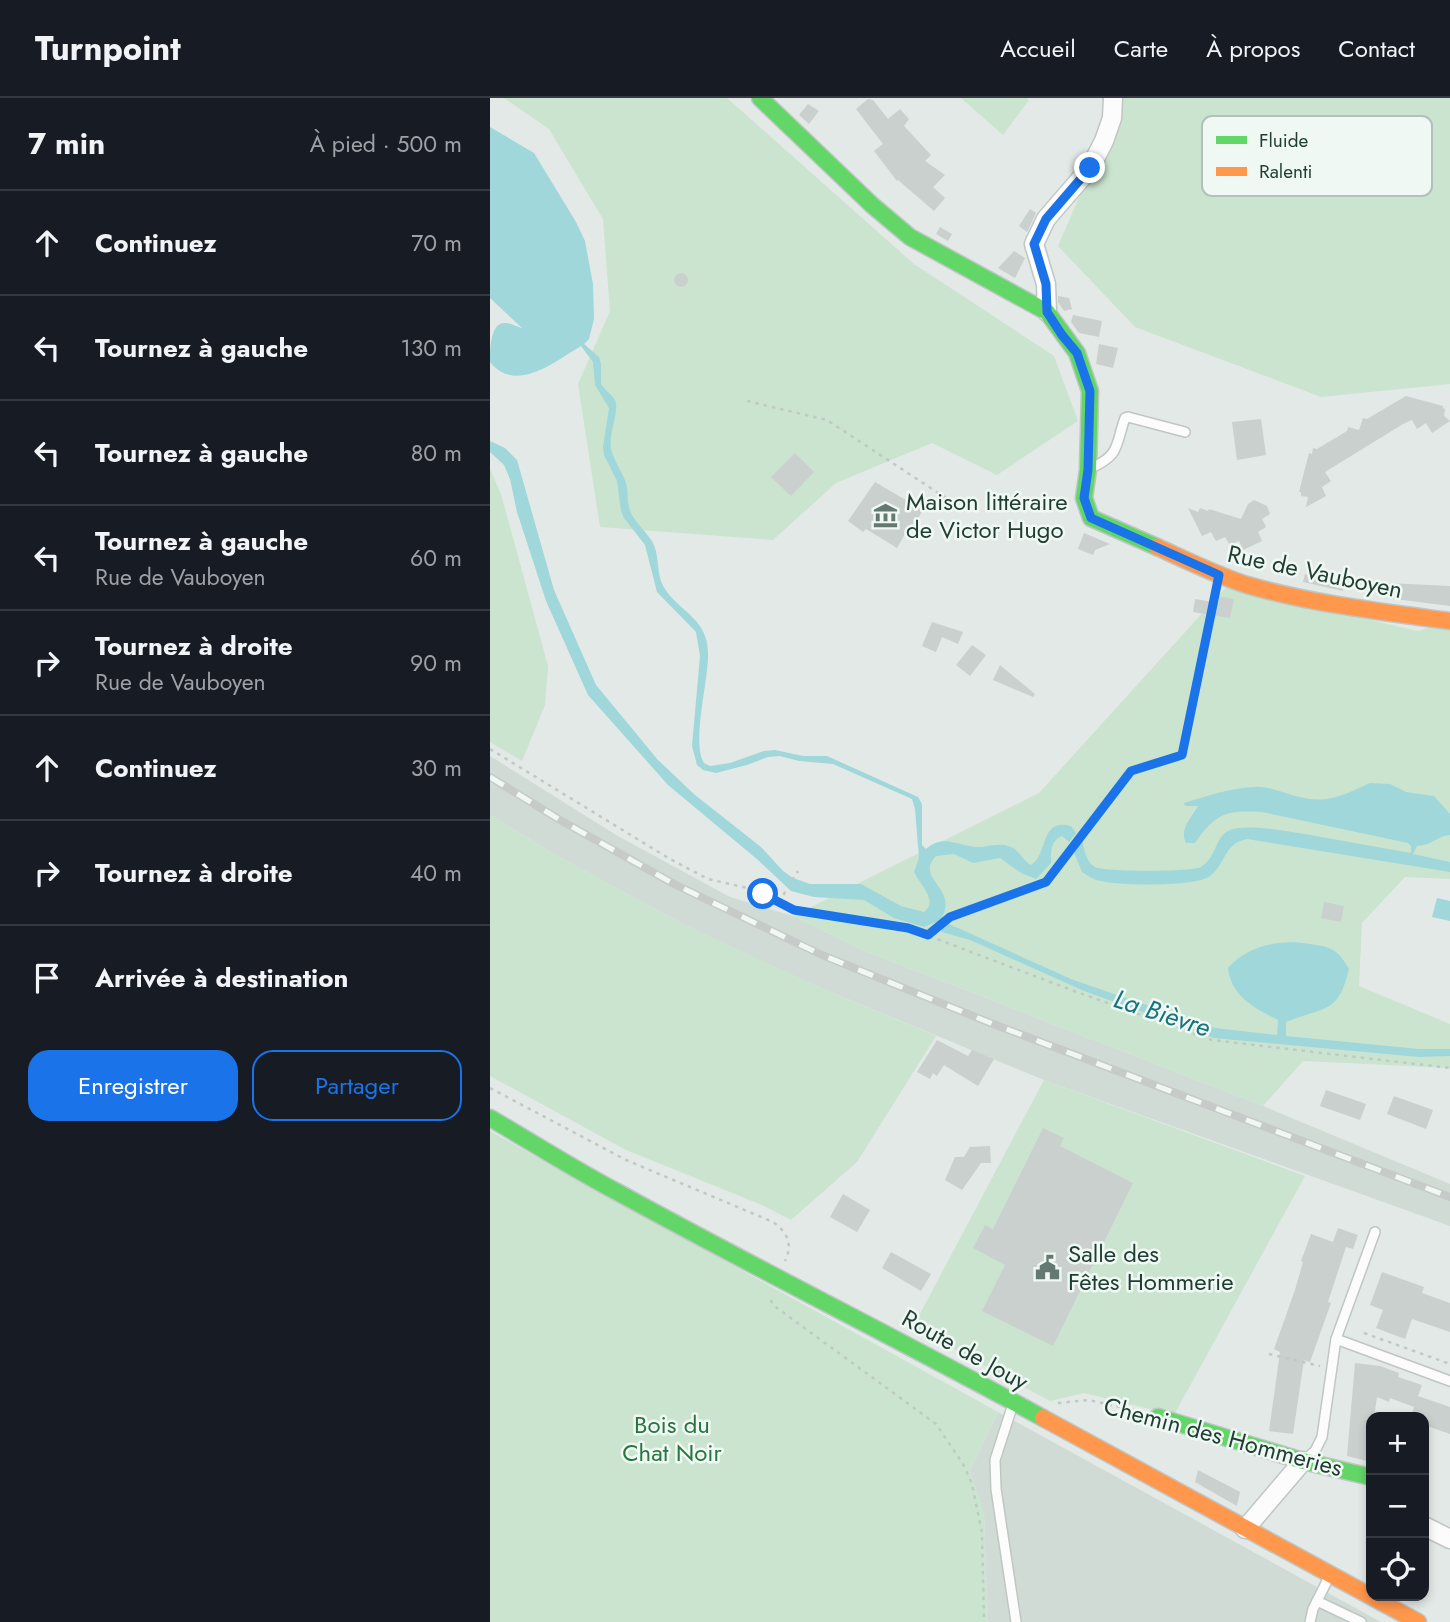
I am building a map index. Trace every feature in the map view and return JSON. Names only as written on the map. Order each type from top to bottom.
[{"type":"street","name":"Rue de Vauboyen","points":[[760,98],[872,205],[910,237],[1047,312],[1077,353],[1090,391],[1088,470],[1084,498],[1091,518],[1219,575],[1248,585],[1352,608],[1450,621]]},
{"type":"street","points":[[1047,312],[1046,284],[1034,244],[1046,219],[1090,168],[1112,118],[1112,98]]},
{"type":"street","name":"Route de Jouy","points":[[490,1118],[616,1192],[776,1278],[911,1346],[1418,1622]]},
{"type":"street","name":"Chemin des Hommeries","points":[[1157,1417],[1303,1461],[1366,1476]]},
{"type":"street","points":[[1245,1529],[1303,1461]]},
{"type":"street","points":[[1429,1528],[1450,1539]]},
{"type":"lane","points":[[1088,470],[1100,464],[1117,448],[1125,418],[1185,432]]},
{"type":"lane","points":[[1303,1461],[1315,1451],[1322,1437],[1336,1339],[1375,1232]]},
{"type":"lane","points":[[1336,1339],[1450,1381]]},
{"type":"lane","points":[[1014,1402],[995,1460],[996,1489],[1016,1622]]},
{"type":"lane","points":[[1310,1622],[1330,1575]]},
{"type":"lane","points":[[1317,1601],[1361,1622]]},
{"type":"path","points":[[747,401],[827,421],[954,504]]},
{"type":"path","points":[[928,935],[950,917],[1046,882],[1131,771],[1182,755],[1219,575]]},
{"type":"path","points":[[490,749],[670,859],[708,879],[752,889],[794,910],[908,928],[1212,1040],[1450,1068]]},
{"type":"path","points":[[779,902],[798,871]]},
{"type":"path","points":[[490,1088],[626,1160],[773,1222],[787,1235],[790,1245],[776,1278]]},
{"type":"path","points":[[773,1305],[936,1424],[963,1464],[972,1484],[982,1533],[985,1622]]},
{"type":"path","points":[[1364,1333],[1450,1364]]},
{"type":"path","points":[[1269,1354],[1331,1369]]},
{"type":"path","name":"Chemin des Hommeries","points":[[1038,1417],[1051,1404],[1071,1400],[1111,1404],[1157,1417]]},
{"type":"shaded area","points":[[490,756],[616,835],[730,897],[793,916],[860,949],[1263,1106],[1450,1184],[1450,1226],[1044,1080],[821,988],[681,923],[552,853],[490,815]]},
{"type":"shaded area","points":[[998,1412],[1381,1622],[988,1622],[984,1514],[970,1471]]},
{"type":"green space","points":[[504,98],[727,98],[914,264],[1054,356],[1078,421],[997,475],[932,443],[836,483],[773,540],[600,527],[578,384],[610,311],[603,219],[549,129]]},
{"type":"green space","points":[[961,98],[1027,98],[1029,100],[1003,135]]},
{"type":"green space","points":[[1122,98],[1450,98],[1450,384],[1321,397],[1135,327],[1058,246]]},
{"type":"green space","points":[[490,469],[501,494],[548,666],[545,705],[522,761],[490,742]]},
{"type":"green space","points":[[1226,587],[1418,631],[1450,621],[1450,879],[1405,877],[1362,923],[1359,986],[1450,1024],[1450,1068],[1303,1061],[1263,1106],[860,949],[793,916],[1039,793]]},
{"type":"green space","points":[[490,815],[552,853],[681,923],[821,988],[936,1036],[857,1162],[791,1220],[762,1205],[626,1150],[490,1076]]},
{"type":"green space","points":[[1044,1080],[1305,1176],[1174,1415],[1084,1393],[1050,1401],[913,1327]]},
{"type":"green space","name":"Bois du Chat Noir","points":[[490,1131],[998,1412],[970,1471],[984,1513],[988,1622],[490,1622]]},
{"type":"water","points":[[490,127],[534,153],[585,241],[593,284],[594,319],[589,339],[584,344],[599,357],[601,384],[615,400],[612,453],[626,482],[631,513],[655,548],[662,584],[698,624],[707,641],[708,664],[699,741],[704,763],[710,766],[730,763],[775,750],[803,756],[827,756],[918,797],[922,804],[922,845],[926,849],[945,841],[978,847],[1003,845],[1014,849],[1031,865],[1037,860],[1049,832],[1054,827],[1071,826],[1076,833],[1069,842],[1062,836],[1055,841],[1051,863],[1036,879],[1021,873],[1000,858],[973,863],[954,854],[936,856],[930,871],[945,898],[944,919],[924,927],[894,918],[864,900],[814,897],[791,891],[668,785],[588,695],[546,601],[517,512],[510,479],[504,465],[490,452],[490,441],[505,448],[517,460],[554,590],[596,685],[658,760],[695,795],[761,847],[793,878],[810,884],[861,884],[901,906],[924,912],[928,908],[929,898],[914,872],[919,858],[912,799],[833,764],[799,761],[780,756],[768,757],[716,773],[703,770],[697,765],[692,746],[700,656],[696,632],[657,592],[645,545],[621,511],[617,481],[604,455],[603,447],[609,408],[595,385],[593,362],[581,346],[547,367],[523,375],[500,371],[490,362],[492,337],[497,327],[506,323],[522,328],[490,298]]},
{"type":"water","points":[[1370,783],[1390,784],[1406,792],[1434,796],[1450,814],[1450,835],[1417,846],[1413,854],[1450,862],[1450,872],[1247,839],[1239,841],[1229,849],[1215,871],[1202,880],[1175,884],[1124,884],[1091,878],[1082,872],[1073,850],[1082,838],[1089,861],[1102,869],[1194,869],[1207,862],[1225,833],[1231,829],[1248,828],[1305,834],[1411,853],[1408,843],[1262,812],[1231,813],[1216,819],[1195,843],[1186,843],[1184,838],[1187,824],[1198,806],[1185,806],[1184,803],[1210,795],[1259,787],[1304,798],[1323,799],[1341,796]]},
{"type":"water","points":[[1437,898],[1450,901],[1450,921],[1432,917]]},
{"type":"water","name":"La Bièvre","points":[[949,924],[1071,979],[1111,993],[1215,1028],[1277,1035],[1278,1020],[1252,1006],[1239,994],[1228,968],[1245,954],[1277,943],[1323,946],[1337,953],[1349,969],[1345,984],[1335,1002],[1328,1007],[1286,1022],[1286,1036],[1419,1049],[1450,1049],[1450,1056],[1419,1057],[1214,1038],[1084,991],[970,940],[942,932],[941,928]]},
{"type":"building","points":[[868,99],[873,100],[888,119],[900,109],[909,119],[904,126],[931,155],[925,161],[945,175],[933,187],[945,198],[934,211],[897,181],[874,151],[883,144],[856,109]]},
{"type":"building","points":[[808,104],[819,111],[809,124],[799,115]]},
{"type":"building","points":[[1030,209],[1036,213],[1027,232],[1019,226]]},
{"type":"building","points":[[940,227],[952,234],[948,241],[936,234]]},
{"type":"building","points":[[1014,251],[1025,258],[1015,278],[998,268]]},
{"type":"building","points":[[678,273],[684,273],[688,280],[684,287],[678,287],[674,283],[674,277]]},
{"type":"building","points":[[1058,296],[1069,298],[1072,309],[1064,311],[1058,302]]},
{"type":"building","points":[[1073,315],[1102,321],[1099,337],[1079,333],[1071,322]]},
{"type":"building","points":[[1099,344],[1118,348],[1113,368],[1096,364]]},
{"type":"building","points":[[1406,396],[1443,406],[1444,416],[1450,421],[1432,433],[1426,423],[1417,429],[1412,420],[1403,424],[1325,472],[1331,481],[1322,487],[1326,496],[1306,507],[1308,497],[1301,496],[1299,492],[1309,453],[1312,454],[1313,448],[1317,449],[1347,431],[1348,427],[1359,430],[1363,418],[1367,419]]},
{"type":"building","points":[[1261,419],[1266,455],[1237,460],[1232,422]]},
{"type":"building","points":[[795,453],[814,472],[791,496],[771,477]]},
{"type":"building","name":"Maison littéraire de Victor Hugo","points":[[875,482],[923,510],[897,548],[866,529],[863,532],[848,521]]},
{"type":"building","points":[[1254,500],[1267,506],[1270,514],[1262,519],[1266,527],[1258,532],[1262,541],[1243,550],[1239,541],[1230,545],[1225,537],[1216,541],[1211,532],[1202,536],[1188,508],[1198,512],[1200,508],[1209,509],[1241,519],[1248,504]]},
{"type":"building","points":[[1084,533],[1110,544],[1095,550],[1093,555],[1078,549]]},
{"type":"building","points":[[1305,574],[1344,582],[1343,591],[1303,582]]},
{"type":"building","points":[[1388,583],[1450,586],[1450,606],[1387,598]]},
{"type":"building","points":[[1220,597],[1234,599],[1230,618],[1193,612],[1195,599],[1219,603]]},
{"type":"building","points":[[932,622],[963,632],[958,644],[942,637],[936,652],[922,646]]},
{"type":"building","points":[[972,645],[986,655],[970,676],[956,665]]},
{"type":"building","points":[[1000,665],[1035,694],[1033,697],[993,680]]},
{"type":"building","points":[[1324,902],[1344,906],[1341,922],[1321,918]]},
{"type":"building","points":[[937,1040],[968,1056],[972,1050],[994,1059],[978,1086],[944,1065],[937,1076],[933,1073],[930,1079],[917,1072]]},
{"type":"building","points":[[1326,1090],[1366,1104],[1360,1120],[1320,1106]]},
{"type":"building","points":[[1394,1096],[1433,1110],[1426,1129],[1387,1114]]},
{"type":"building","name":"Salle des Fêtes Hommerie","points":[[1043,1128],[1064,1138],[1060,1146],[1133,1183],[1053,1346],[982,1311],[1005,1265],[973,1248],[985,1225],[993,1229]]},
{"type":"building","points":[[990,1146],[991,1163],[981,1163],[962,1190],[945,1180],[955,1157],[964,1157],[970,1147]]},
{"type":"building","points":[[843,1194],[870,1210],[857,1232],[830,1217]]},
{"type":"building","points":[[1338,1228],[1358,1235],[1353,1249],[1346,1247],[1328,1302],[1331,1303],[1310,1362],[1304,1360],[1293,1434],[1269,1431],[1280,1352],[1274,1349],[1295,1290],[1303,1262],[1301,1261],[1311,1234],[1333,1242]]},
{"type":"building","points":[[891,1252],[931,1274],[921,1291],[882,1268]]},
{"type":"building","points":[[1382,1272],[1424,1287],[1422,1293],[1450,1303],[1450,1332],[1412,1319],[1405,1339],[1376,1328],[1383,1310],[1370,1305]]},
{"type":"building","points":[[1355,1363],[1380,1366],[1399,1373],[1398,1377],[1422,1385],[1418,1396],[1450,1407],[1450,1434],[1429,1427],[1429,1412],[1412,1412],[1414,1407],[1390,1398],[1389,1402],[1377,1397],[1375,1412],[1366,1412],[1366,1461],[1347,1456]]},
{"type":"building","points":[[1198,1470],[1240,1492],[1237,1506],[1195,1482]]},
{"type":"railway","points":[[490,777],[674,884],[822,955],[988,1022],[1450,1197]]},
{"type":"traffic: fast","points":[[760,98],[872,205],[910,237],[1047,312],[1077,353],[1090,391],[1088,470],[1084,498],[1091,518],[1157,547]]},
{"type":"traffic: fast","points":[[490,1118],[724,1250],[1043,1418]]},
{"type":"traffic: fast","points":[[1158,1417],[1303,1461],[1366,1476]]},
{"type":"traffic: slow","points":[[1157,547],[1224,577],[1272,592],[1348,607],[1450,621]]},
{"type":"traffic: slow","points":[[1043,1418],[1418,1622]]},
{"type":"place","name":"Maison littéraire de Victor Hugo","points":[[886,516]]},
{"type":"place","name":"Salle des Fêtes Hommerie","points":[[1048,1268]]},
{"type":"route","points":[[763,894],[794,910],[908,928],[928,935],[950,917],[1046,882],[1131,771],[1164,763],[1182,755],[1219,575],[1106,527],[1091,518],[1084,498],[1088,470],[1090,391],[1077,353],[1047,312],[1046,284],[1034,244],[1046,219],[1090,168]]}]
